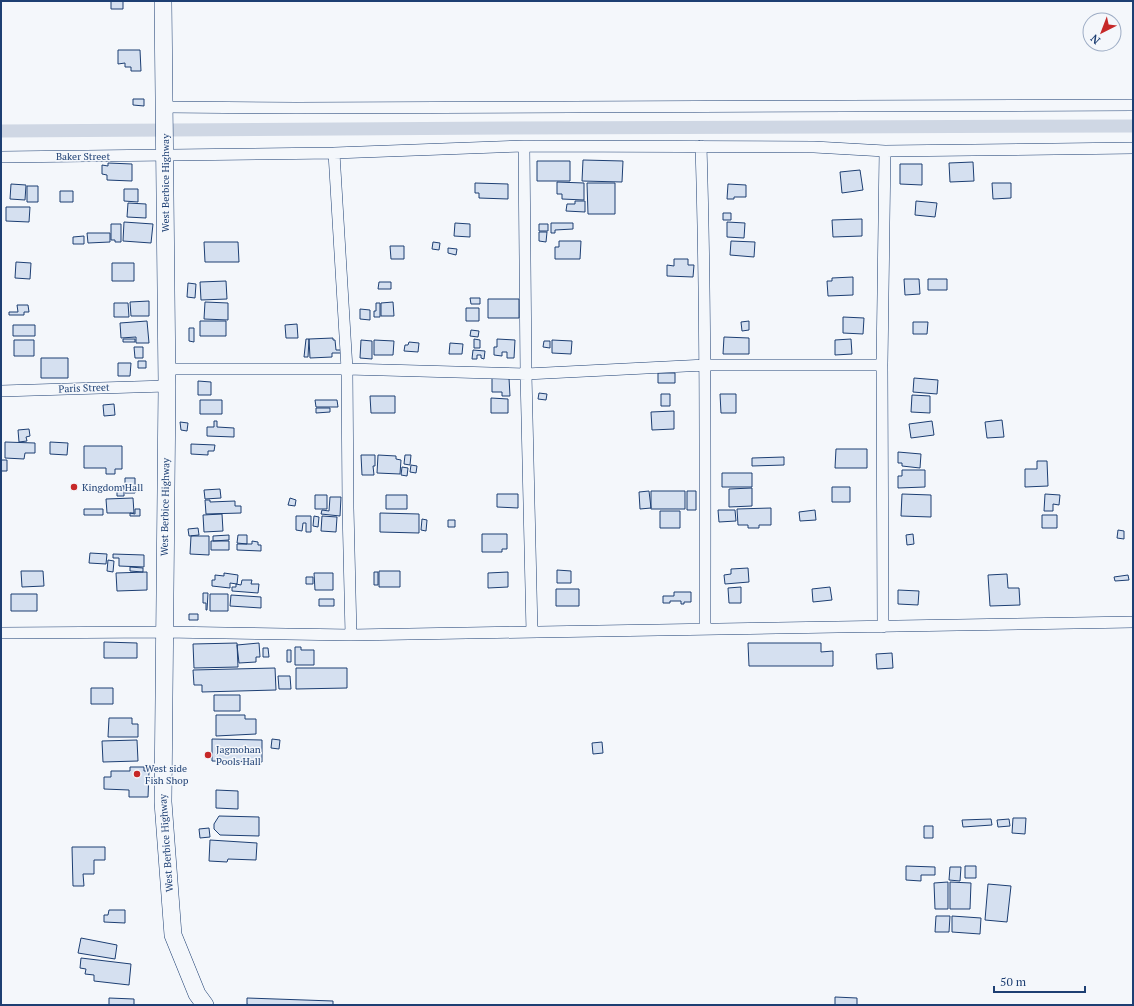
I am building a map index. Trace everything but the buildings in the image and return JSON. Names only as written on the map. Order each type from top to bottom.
[{"type":"main road","name":"West Berbice Highway","points":[[163,1],[166,378],[163,802],[173,935],[197,994],[205,1005]]},
{"type":"street","points":[[164,107],[1133,106]]},
{"type":"street","points":[[524,146],[526,374],[532,632]]},
{"type":"street","name":"Baker Street","points":[[1,157],[334,153],[524,146],[814,146],[886,151],[1133,148]]},
{"type":"street","points":[[701,146],[706,365],[705,629]]},
{"type":"street","points":[[883,627],[882,365],[886,151]]},
{"type":"street","points":[[334,153],[348,369],[350,635]]},
{"type":"street","name":"Paris Street","points":[[1,391],[166,378],[348,369],[526,374],[706,365],[882,365]]},
{"type":"street","points":[[1,633],[164,632],[350,635],[1133,622]]},
{"type":"waterway","points":[[1,131],[1133,126]]},
{"type":"place","name":"Kingdom Hall","points":[[74,487]]},
{"type":"place","name":"Jagmohan Pools Hall","points":[[208,755]]},
{"type":"place","name":"West side Fish Shop","points":[[137,774]]}]
